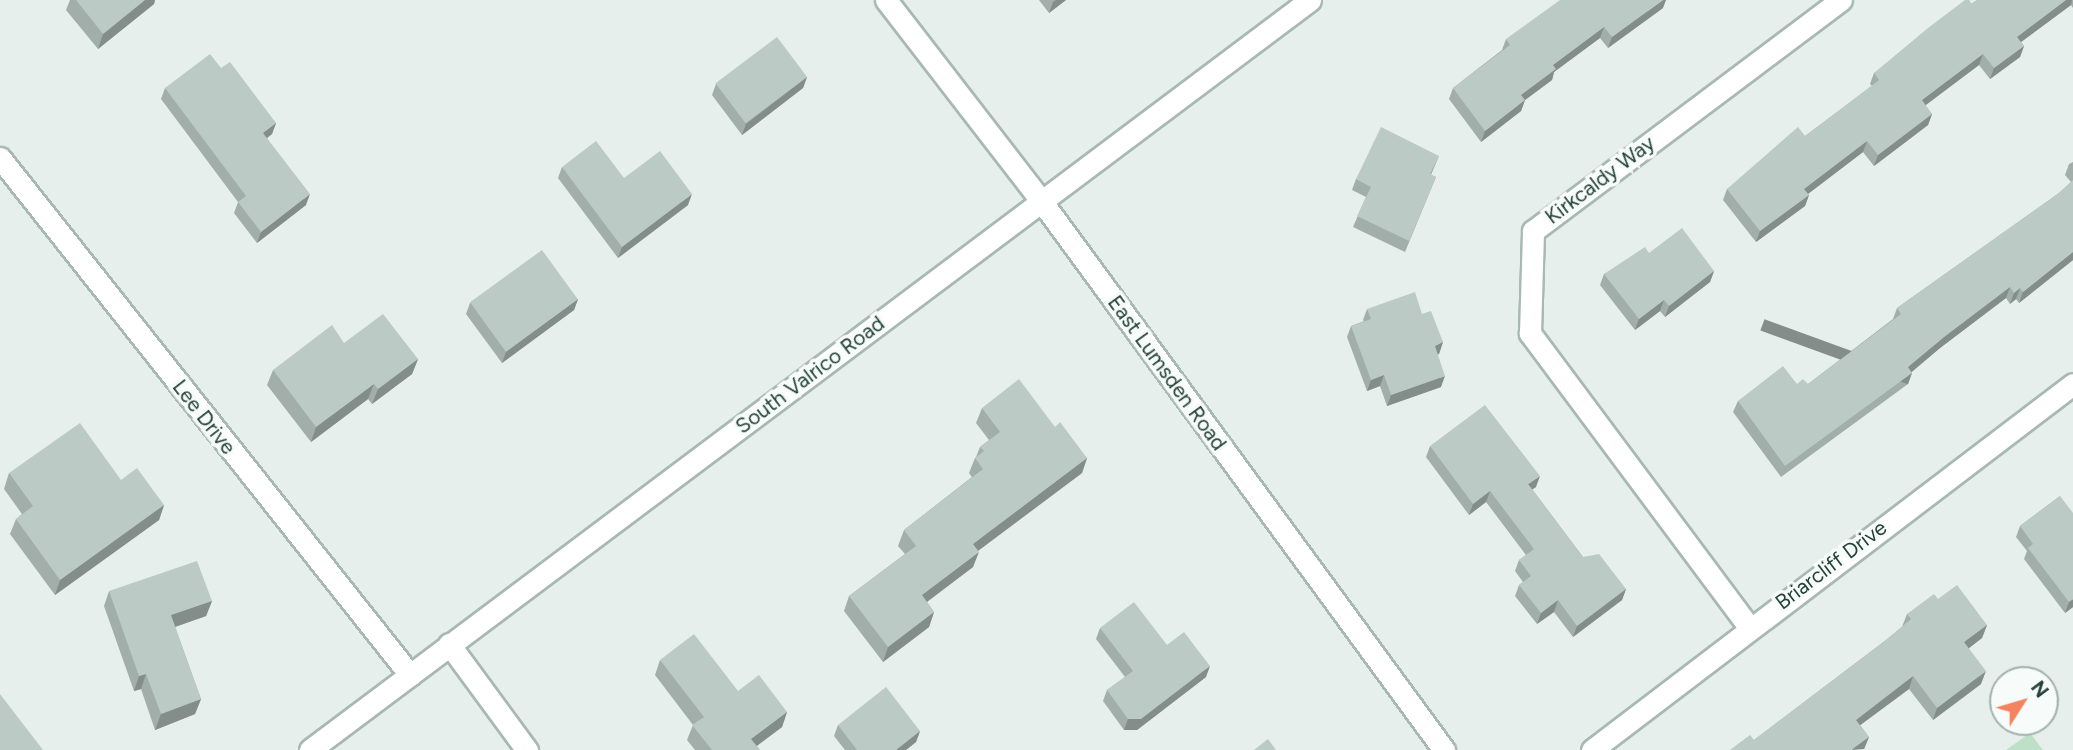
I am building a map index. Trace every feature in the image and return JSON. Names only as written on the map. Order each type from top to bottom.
[{"type":"street","name":"East Lumsden Road","points":[[886,0],[1042,202],[1444,750]]},
{"type":"street","name":"South Valrico Road","points":[[310,750],[1310,0]]},
{"type":"street","name":"Kirkcaldy Way","points":[[1749,627],[1530,333],[1532,231],[1842,0]]},
{"type":"street","name":"Lee Drive","points":[[0,158],[410,676]]},
{"type":"street","name":"Briarcliff Drive","points":[[1591,750],[1749,627],[2073,384]]},
{"type":"street","points":[[449,644],[527,750]]},
{"type":"green space","points":[[2026,736],[2032,736],[2043,750],[2006,750]]},
{"type":"building","points":[[76,0],[145,0],[103,34]]},
{"type":"building","points":[[1560,0],[1663,0],[1612,37],[1604,27],[1553,65],[1556,69],[1521,95],[1525,100],[1485,131],[1453,88],[1510,45],[1506,39]]},
{"type":"building","points":[[1965,0],[1972,4],[1977,0],[2066,0],[2017,37],[2024,46],[1994,68],[1983,54],[1922,100],[1932,114],[1878,155],[1867,141],[1804,189],[1809,195],[1760,231],[1727,189],[1798,127],[1805,136],[1879,80],[1874,73]]},
{"type":"building","points":[[777,37],[807,77],[746,123],[716,83]]},
{"type":"building","points":[[210,54],[221,68],[230,62],[276,123],[263,133],[310,194],[261,232],[238,202],[246,196],[165,88]]},
{"type":"building","points":[[1381,127],[1439,156],[1430,174],[1436,177],[1409,241],[1357,216],[1371,187],[1356,179]]},
{"type":"building","points":[[596,141],[624,178],[660,151],[692,194],[622,247],[562,167]]},
{"type":"building","points":[[2073,180],[2073,252],[2023,292],[2020,288],[2014,293],[2010,287],[1908,367],[1912,373],[1785,466],[1738,401],[1783,366],[1797,384],[1803,379],[1808,384],[1901,314],[1897,308],[2059,193]]},
{"type":"building","points":[[1682,228],[1714,271],[1669,306],[1664,300],[1639,319],[1604,274],[1645,247],[1649,253]]},
{"type":"building","points":[[542,250],[578,299],[506,352],[470,302]]},
{"type":"building","points":[[1415,292],[1422,314],[1431,311],[1443,342],[1435,346],[1445,376],[1391,395],[1384,375],[1371,380],[1351,326],[1371,319],[1367,309]]},
{"type":"building","points":[[383,314],[418,359],[378,389],[374,384],[316,427],[273,370],[332,325],[344,343]]},
{"type":"building","points":[[1019,379],[1055,427],[1060,422],[1087,458],[973,544],[979,552],[922,595],[934,612],[888,647],[849,596],[916,546],[904,530],[983,469],[975,458],[984,451],[980,447],[1000,432],[982,408]]},
{"type":"building","points":[[1485,405],[1540,476],[1528,484],[1583,557],[1599,554],[1626,589],[1577,626],[1558,600],[1541,613],[1519,585],[1531,576],[1519,560],[1534,549],[1490,491],[1473,504],[1430,446]]},
{"type":"building","points":[[80,423],[121,480],[137,468],[164,505],[60,580],[16,519],[33,506],[9,473]]},
{"type":"building","points":[[2060,496],[2073,513],[2073,599],[2069,602],[2028,548],[2033,544],[2020,526]]},
{"type":"building","points":[[197,561],[212,601],[171,615],[201,699],[161,714],[146,674],[139,676],[109,591]]},
{"type":"building","points":[[1957,585],[1987,625],[1964,642],[1986,671],[1937,708],[1913,676],[1856,720],[1869,737],[1851,750],[1730,750],[1750,735],[1754,740],[1886,640],[1911,619],[1907,614],[1934,594],[1938,599]]},
{"type":"building","points":[[1134,602],[1167,645],[1184,632],[1210,666],[1141,719],[1128,719],[1107,690],[1133,671],[1100,628]]},
{"type":"building","points":[[694,634],[738,691],[759,675],[787,712],[751,739],[760,750],[712,750],[692,725],[704,717],[660,660]]},
{"type":"building","points":[[886,687],[920,731],[896,750],[857,750],[838,725]]},
{"type":"building","points":[[0,694],[43,750],[0,750]]},
{"type":"building","points":[[1268,739],[1276,750],[1254,750]]}]
